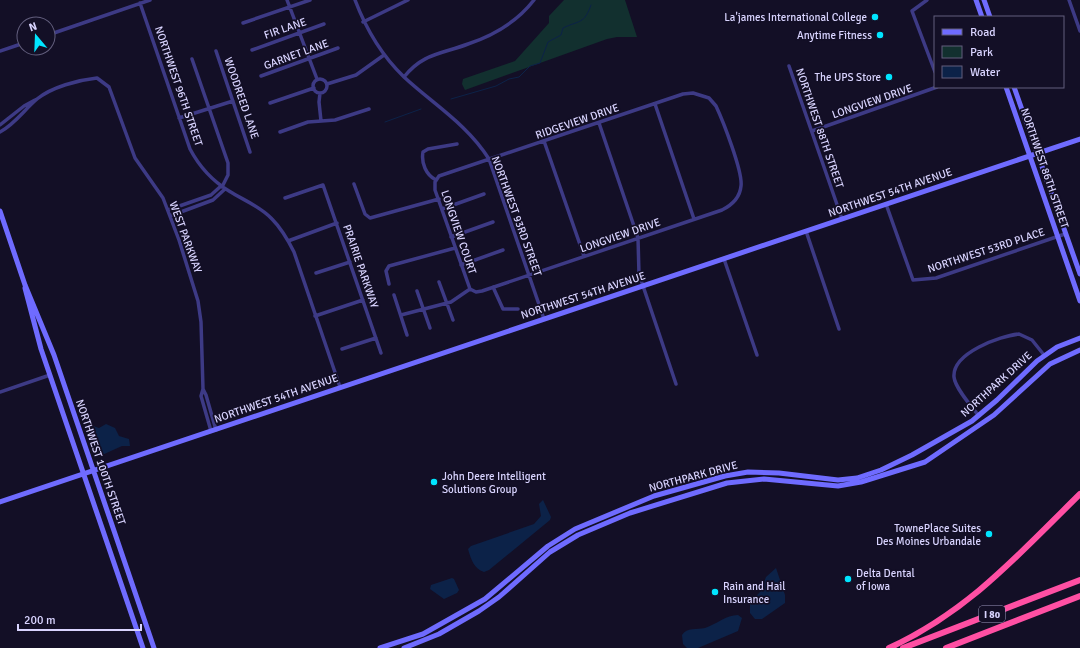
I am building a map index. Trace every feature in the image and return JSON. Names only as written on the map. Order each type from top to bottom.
[{"type":"highway","points":[[889,648],[938,622],[982,590],[1080,494]]},
{"type":"highway","name":"I 80","points":[[903,648],[1080,580]]},
{"type":"highway","name":"I 80","points":[[946,648],[1080,596]]},
{"type":"street","points":[[56,32],[150,0]]},
{"type":"street","points":[[288,0],[299,34],[317,79]]},
{"type":"street","points":[[243,23],[310,0]]},
{"type":"street","name":"NORTHWEST 93RD STREET","points":[[355,0],[364,22],[384,55],[404,77],[462,125],[476,140],[489,159],[544,319]]},
{"type":"street","points":[[364,22],[408,0]]},
{"type":"street","points":[[404,77],[416,64],[428,56],[468,44],[497,32],[515,20],[534,0]]},
{"type":"street","points":[[927,0],[912,11],[934,69]]},
{"type":"street","points":[[976,0],[982,16]]},
{"type":"street","points":[[984,0],[990,16]]},
{"type":"street","points":[[1069,0],[1080,31]]},
{"type":"street","name":"NORTHWEST 96TH STREET","points":[[140,3],[179,118],[195,157],[206,173],[223,187],[258,207],[272,219],[288,240],[340,387]]},
{"type":"street","name":"FIR LANE","points":[[252,50],[324,24]]},
{"type":"street","points":[[0,51],[16,46]]},
{"type":"street","name":"GARNET LANE","points":[[261,76],[309,60],[338,48]]},
{"type":"street","name":"WOODREED LANE","points":[[216,51],[250,152]]},
{"type":"street","points":[[327,84],[356,74],[384,55]]},
{"type":"street","points":[[170,216],[213,200],[223,187],[229,170],[192,59]]},
{"type":"street","name":"NORTHWEST 88TH STREET","points":[[789,66],[842,219]]},
{"type":"street","name":"WEST PARKWAY","points":[[0,132],[11,125],[47,92],[86,79],[97,78],[104,82],[108,87],[134,158],[163,198],[194,285],[201,322],[203,389],[206,395],[213,430]]},
{"type":"street","points":[[314,88],[313,84],[317,79],[322,78],[327,84],[326,90],[320,93]]},
{"type":"street","points":[[314,88],[320,93]]},
{"type":"street","points":[[270,103],[314,88]]},
{"type":"street","name":"LONGVIEW DRIVE","points":[[812,131],[934,88]]},
{"type":"street","name":"NORTHWEST 86TH STREET","points":[[1006,88],[1080,301]]},
{"type":"street","name":"NORTHWEST 86TH STREET","points":[[1014,88],[1080,274]]},
{"type":"street","points":[[320,93],[319,102],[321,121]]},
{"type":"street","name":"RIDGEVIEW DRIVE","points":[[436,180],[442,174],[683,94],[693,93],[709,98],[719,112]]},
{"type":"street","name":"WEST PARKWAY","points":[[0,126],[24,106],[38,99]]},
{"type":"street","points":[[179,118],[233,100]]},
{"type":"street","points":[[655,104],[694,219]]},
{"type":"street","points":[[280,132],[308,122],[334,120],[369,109]]},
{"type":"street","name":"LONGVIEW DRIVE","points":[[482,291],[722,210],[731,204],[740,191],[739,173],[719,112]]},
{"type":"street","points":[[599,123],[638,238],[640,250],[638,268],[642,286],[676,384]]},
{"type":"street","name":"NORTHWEST 54TH AVENUE","points":[[0,502],[1080,139]]},
{"type":"street","points":[[544,141],[584,256]]},
{"type":"street","name":"LONGVIEW COURT","points":[[457,144],[428,149],[423,152],[425,169],[430,176],[436,180],[435,186],[442,209],[470,289],[476,292],[482,291]]},
{"type":"street","name":"LONGVIEW COURT","points":[[354,184],[365,214],[370,218],[439,199]]},
{"type":"street","name":"PRAIRIE PARKWAY","points":[[285,198],[323,185],[381,353]]},
{"type":"street","points":[[168,210],[212,195],[223,187]]},
{"type":"street","name":"LONGVIEW COURT","points":[[442,209],[484,194]]},
{"type":"street","name":"NORTHWEST 53RD PLACE","points":[[886,204],[913,280],[936,278],[1065,234]]},
{"type":"street","name":"NORTHWEST 100TH STREET","points":[[0,211],[25,285],[47,337],[154,648]]},
{"type":"street","name":"LONGVIEW COURT","points":[[452,237],[493,222]]},
{"type":"street","points":[[288,240],[336,223]]},
{"type":"street","points":[[806,231],[839,329]]},
{"type":"street","name":"LONGVIEW COURT","points":[[389,284],[386,271],[389,266],[455,248]]},
{"type":"street","name":"LONGVIEW COURT","points":[[461,265],[504,250]]},
{"type":"street","points":[[724,259],[757,355]]},
{"type":"street","points":[[316,273],[350,262]]},
{"type":"street","points":[[439,282],[453,320]]},
{"type":"street","name":"NORTHWEST 100TH STREET","points":[[25,285],[41,349],[143,648]]},
{"type":"street","points":[[493,287],[503,309],[518,309]]},
{"type":"street","name":"LONGVIEW COURT","points":[[401,315],[423,308],[447,303],[456,299],[470,289]]},
{"type":"street","points":[[417,291],[430,328]]},
{"type":"street","points":[[394,296],[407,335]]},
{"type":"street","points":[[315,316],[363,300]]},
{"type":"street","points":[[979,416],[954,380],[955,367],[963,356],[978,347],[1019,334],[1032,340],[1044,355]]},
{"type":"street","points":[[342,349],[376,338]]},
{"type":"street","name":"NORTHPARK DRIVE","points":[[380,648],[423,634],[485,599],[548,546],[575,529],[654,496],[736,474],[762,472],[838,480],[857,478],[881,470],[912,455],[979,416],[1028,368],[1044,355],[1080,338]]},
{"type":"street","name":"NORTHPARK DRIVE","points":[[404,648],[439,634],[479,611],[499,597],[550,552],[578,535],[630,513],[727,483],[764,479],[838,486],[860,482],[925,462],[994,415],[1050,364],[1080,350]]},
{"type":"street","points":[[0,392],[50,375]]},
{"type":"street","points":[[575,529],[578,535]]},
{"type":"green space","points":[[564,0],[625,0],[637,37],[617,37],[607,39],[465,90],[462,84],[463,79],[515,61],[549,23],[549,16]]},
{"type":"water","points":[[106,424],[115,428],[119,436],[129,439],[130,446],[122,446],[102,455],[96,454],[87,426],[90,425],[99,428]]},
{"type":"water","points":[[543,500],[551,517],[550,520],[489,570],[484,572],[478,569],[472,560],[468,549],[471,546],[534,524],[541,516],[539,504]]},
{"type":"water","points":[[776,568],[785,595],[785,603],[762,619],[755,619],[750,613],[750,602],[761,591],[766,577]]},
{"type":"water","points":[[452,578],[454,579],[459,590],[457,593],[444,599],[430,589],[431,585]]},
{"type":"water","points":[[738,615],[742,618],[738,631],[698,648],[687,648],[683,644],[682,635],[684,632],[692,629],[705,628],[729,616]]},
{"type":"waterway","points":[[451,99],[496,86],[509,79],[519,77],[530,66],[540,63],[548,42],[561,35],[563,28],[583,19],[591,5]]},
{"type":"waterway","points":[[385,122],[421,109]]},
{"type":"place","name":"La'james International College","points":[[875,17]]},
{"type":"place","name":"Anytime Fitness","points":[[880,35]]},
{"type":"place","name":"The UPS Store","points":[[889,77]]},
{"type":"place","name":"John Deere Intelligent Solutions Group","points":[[434,482]]},
{"type":"place","name":"TownePlace Suites Des Moines Urbandale","points":[[989,534]]},
{"type":"place","name":"Delta Dental of Iowa","points":[[848,579]]},
{"type":"place","name":"Rain and Hail Insurance","points":[[715,592]]}]
